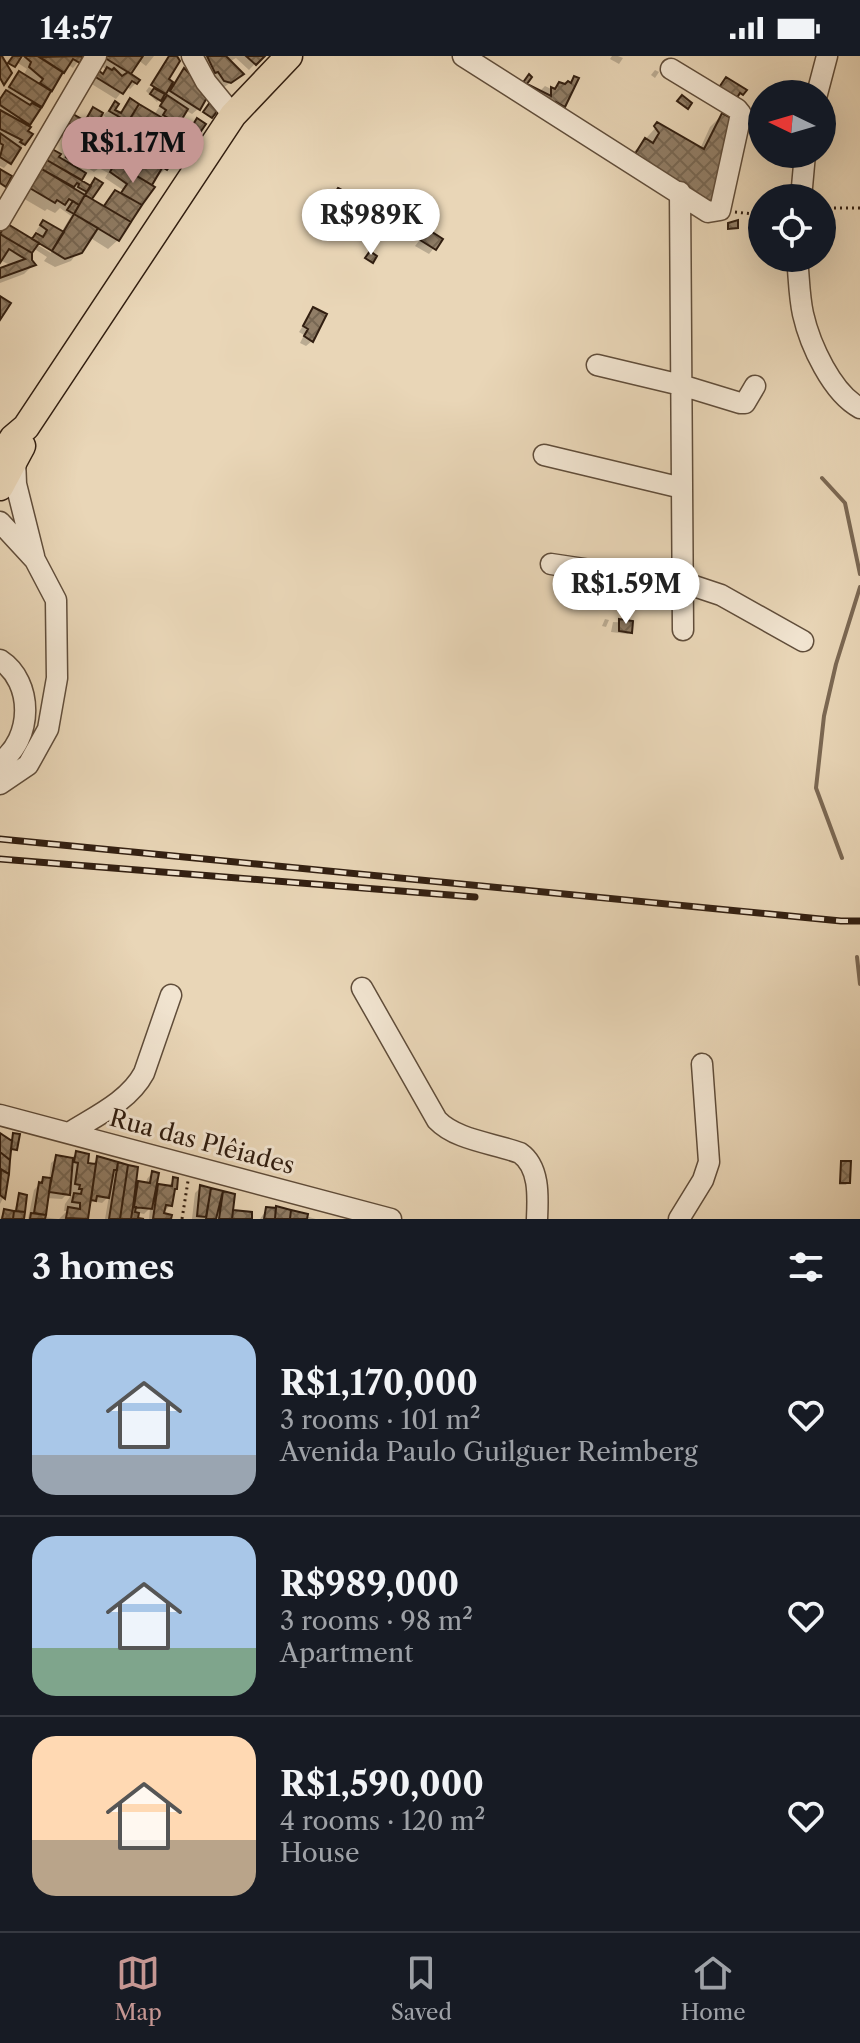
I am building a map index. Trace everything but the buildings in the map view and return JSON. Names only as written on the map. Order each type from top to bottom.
[{"type":"main road","points":[[0,487],[10,446],[233,115],[289,56]]},
{"type":"street","points":[[0,220],[96,56]]},
{"type":"street","points":[[192,56],[206,82],[233,115]]},
{"type":"street","points":[[463,56],[708,212],[720,210],[741,114],[671,69]]},
{"type":"street","points":[[821,80],[827,56]]},
{"type":"street","points":[[680,192],[683,630]]},
{"type":"street","points":[[798,272],[803,314],[820,360],[848,401],[860,408]]},
{"type":"street","points":[[597,365],[745,403],[755,386]]},
{"type":"street","points":[[0,784],[28,765],[48,729],[57,678],[56,600],[35,560],[10,446]]},
{"type":"street","points":[[544,455],[682,488]]},
{"type":"street","points":[[0,522],[35,560]]},
{"type":"street","points":[[551,564],[683,584],[721,595],[803,641]]},
{"type":"street","points":[[0,660],[16,675],[24,690],[26,712],[19,738],[0,762]]},
{"type":"street","points":[[362,988],[437,1120],[454,1133],[512,1150],[529,1159],[536,1180],[537,1219]]},
{"type":"street","points":[[69,1133],[123,1099],[138,1085],[171,995]]},
{"type":"street","points":[[679,1219],[703,1180],[709,1162],[702,1064]]},
{"type":"street","name":"Rua das Plêiades","points":[[0,1115],[391,1219]]},
{"type":"path","points":[[836,208],[860,208]]},
{"type":"path","points":[[720,210],[748,213]]},
{"type":"path","points":[[182,1219],[191,1165]]},
{"type":"waterway","points":[[822,478],[845,503],[860,574]]},
{"type":"waterway","points":[[842,858],[816,788],[824,716],[836,664],[860,587]]},
{"type":"waterway","points":[[857,957],[860,984]]},
{"type":"railway","points":[[0,839],[860,921]]},
{"type":"railway","points":[[0,859],[475,897]]}]
